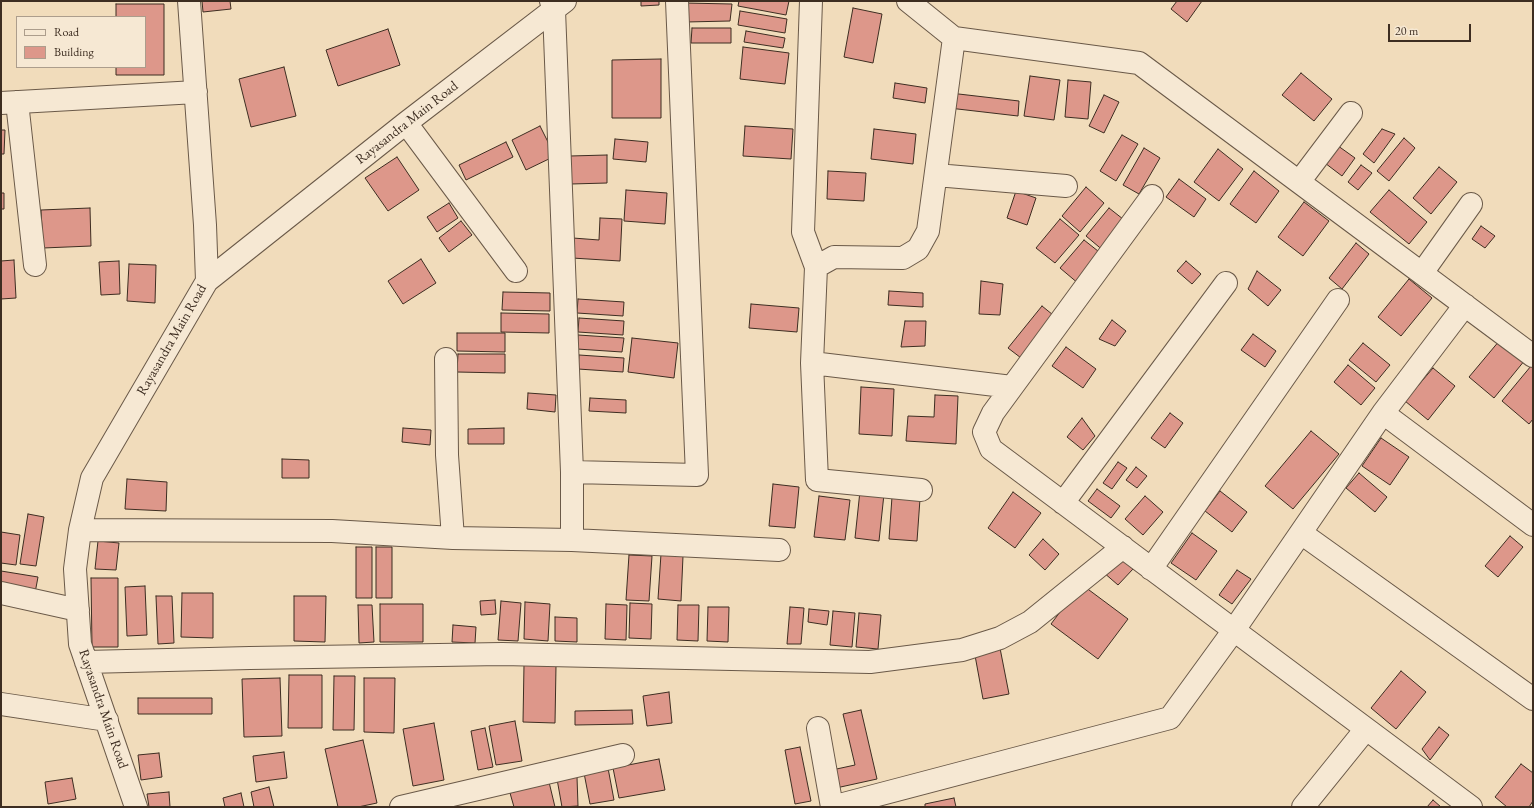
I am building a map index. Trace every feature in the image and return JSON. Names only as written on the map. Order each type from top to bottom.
[{"type":"street","points":[[189,1],[205,225],[207,281]]},
{"type":"street","points":[[572,472],[697,475],[677,1]]},
{"type":"street","points":[[811,1],[803,232],[816,267],[812,363],[817,480],[921,490]]},
{"type":"street","points":[[908,1],[954,38],[1139,63],[1533,356]]},
{"type":"street","points":[[557,4],[572,472],[572,540]]},
{"type":"street","name":"Rayasandra Main Road","points":[[136,807],[80,644],[75,569],[80,530],[92,478],[207,281],[557,4]]},
{"type":"street","points":[[816,267],[834,257],[903,258],[918,249],[928,230],[954,38]]},
{"type":"street","points":[[35,265],[9,102],[196,92]]},
{"type":"street","points":[[1299,182],[1351,113]]},
{"type":"street","points":[[406,123],[516,271]]},
{"type":"street","points":[[936,175],[1066,186]]},
{"type":"street","points":[[1152,196],[993,413],[984,432],[991,449],[1471,807]]},
{"type":"street","points":[[1422,273],[1471,204]]},
{"type":"street","points":[[1063,503],[1226,283]]},
{"type":"street","points":[[1151,569],[1338,300]]},
{"type":"street","points":[[818,728],[832,807],[1170,718],[1234,630],[1383,413],[1465,305]]},
{"type":"street","points":[[446,359],[448,455],[453,538]]},
{"type":"street","points":[[812,363],[1012,387]]},
{"type":"street","points":[[1383,413],[1533,525]]},
{"type":"street","points":[[80,530],[332,531],[453,538],[572,540],[780,550]]},
{"type":"street","points":[[1301,533],[1533,699]]},
{"type":"street","points":[[86,662],[502,654],[870,662],[962,650],[1000,638],[1030,622],[1123,548]]},
{"type":"street","points":[[1,593],[78,610]]},
{"type":"street","points":[[1,704],[107,720]]},
{"type":"street","points":[[1303,807],[1366,729]]},
{"type":"street","points":[[401,807],[623,755]]},
{"type":"building","points":[[202,1],[230,1],[231,9],[203,12]]},
{"type":"building","points":[[641,1],[659,1],[659,5],[641,6]]},
{"type":"building","points":[[739,1],[789,1],[786,15],[738,6]]},
{"type":"building","points":[[1177,1],[1202,1],[1187,22],[1171,9]]},
{"type":"building","points":[[684,3],[732,4],[730,21],[686,22]]},
{"type":"building","points":[[116,4],[164,4],[164,75],[116,75],[116,68],[146,68],[146,16],[116,16]]},
{"type":"building","points":[[853,8],[882,14],[873,63],[844,57]]},
{"type":"building","points":[[740,11],[787,19],[785,33],[738,25]]},
{"type":"building","points":[[692,28],[731,28],[731,43],[691,43]]},
{"type":"building","points":[[388,29],[400,65],[338,86],[326,50]]},
{"type":"building","points":[[746,31],[785,38],[783,48],[744,42]]},
{"type":"building","points":[[743,47],[789,53],[785,84],[740,79]]},
{"type":"building","points":[[661,59],[661,118],[612,118],[612,60]]},
{"type":"building","points":[[284,67],[296,116],[251,127],[239,79]]},
{"type":"building","points":[[1301,73],[1332,99],[1314,121],[1282,95]]},
{"type":"building","points":[[1030,76],[1060,80],[1054,120],[1024,116]]},
{"type":"building","points":[[1068,80],[1091,82],[1088,119],[1065,117]]},
{"type":"building","points":[[895,83],[927,88],[925,103],[893,98]]},
{"type":"building","points":[[950,93],[1019,101],[1018,116],[949,108]]},
{"type":"building","points":[[1104,95],[1119,102],[1104,133],[1089,126]]},
{"type":"building","points":[[540,126],[555,156],[526,170],[512,140]]},
{"type":"building","points":[[745,126],[793,129],[791,159],[743,156]]},
{"type":"building","points":[[874,129],[916,134],[913,164],[871,159]]},
{"type":"building","points":[[1382,129],[1395,134],[1374,163],[1363,154]]},
{"type":"building","points":[[1,130],[5,130],[4,154],[1,154]]},
{"type":"building","points":[[1122,135],[1138,144],[1116,181],[1100,171]]},
{"type":"building","points":[[1404,138],[1415,148],[1389,181],[1377,171]]},
{"type":"building","points":[[615,139],[648,142],[646,162],[613,159]]},
{"type":"building","points":[[506,142],[513,157],[466,180],[459,165]]},
{"type":"building","points":[[1334,143],[1355,158],[1342,176],[1321,160]]},
{"type":"building","points":[[1144,148],[1160,158],[1139,194],[1123,185]]},
{"type":"building","points":[[1218,149],[1243,169],[1219,201],[1194,182]]},
{"type":"building","points":[[607,155],[607,183],[571,184],[570,156]]},
{"type":"building","points":[[397,157],[419,190],[388,211],[365,178]]},
{"type":"building","points":[[1361,165],[1372,173],[1358,190],[1348,182]]},
{"type":"building","points":[[1439,167],[1457,182],[1431,214],[1413,198]]},
{"type":"building","points":[[828,171],[866,173],[864,201],[827,199]]},
{"type":"building","points":[[1254,171],[1279,191],[1256,223],[1230,204]]},
{"type":"building","points":[[1179,179],[1206,199],[1194,217],[1166,197]]},
{"type":"building","points":[[1086,187],[1104,203],[1080,232],[1062,216]]},
{"type":"building","points":[[626,190],[667,193],[665,224],[624,221]]},
{"type":"building","points":[[1389,190],[1427,222],[1409,244],[1370,212]]},
{"type":"building","points":[[1016,191],[1036,198],[1027,225],[1007,218]]},
{"type":"building","points":[[1,193],[4,193],[4,209],[1,209]]},
{"type":"building","points":[[1304,202],[1329,221],[1303,256],[1278,237]]},
{"type":"building","points":[[449,203],[458,218],[437,232],[427,217]]},
{"type":"building","points":[[90,208],[91,246],[43,248],[41,210]]},
{"type":"building","points":[[1109,208],[1128,223],[1105,252],[1086,236]]},
{"type":"building","points":[[600,218],[622,219],[620,261],[572,258],[573,238],[599,240]]},
{"type":"building","points":[[1060,219],[1079,235],[1055,263],[1036,248]]},
{"type":"building","points":[[461,221],[472,235],[449,252],[439,238]]},
{"type":"building","points":[[1481,226],[1495,236],[1485,248],[1472,239]]},
{"type":"building","points":[[1084,240],[1103,255],[1079,284],[1060,268]]},
{"type":"building","points":[[1356,243],[1369,254],[1342,289],[1329,278]]},
{"type":"building","points":[[421,259],[436,283],[403,304],[388,281]]},
{"type":"building","points":[[14,260],[16,298],[1,299],[1,261]]},
{"type":"building","points":[[119,261],[120,294],[101,295],[99,262]]},
{"type":"building","points":[[1186,261],[1201,274],[1192,284],[1177,271]]},
{"type":"building","points":[[129,264],[156,265],[155,303],[127,301]]},
{"type":"building","points":[[1257,271],[1281,290],[1268,306],[1248,289]]},
{"type":"building","points":[[1409,279],[1432,298],[1401,336],[1378,317]]},
{"type":"building","points":[[981,281],[1003,284],[1000,315],[979,314]]},
{"type":"building","points":[[889,291],[923,293],[923,307],[888,305]]},
{"type":"building","points":[[503,292],[550,293],[550,311],[502,310]]},
{"type":"building","points":[[578,299],[624,302],[623,316],[577,313]]},
{"type":"building","points":[[751,304],[799,308],[797,332],[749,328]]},
{"type":"building","points":[[1042,306],[1058,319],[1025,361],[1008,348]]},
{"type":"building","points":[[501,313],[549,314],[549,333],[501,332]]},
{"type":"building","points":[[579,318],[624,321],[623,335],[578,332]]},
{"type":"building","points":[[1112,320],[1126,331],[1115,346],[1099,339]]},
{"type":"building","points":[[905,321],[926,321],[925,346],[901,347]]},
{"type":"building","points":[[457,333],[505,333],[505,352],[457,351]]},
{"type":"building","points":[[1253,334],[1276,351],[1265,367],[1241,350]]},
{"type":"building","points":[[578,335],[624,338],[622,352],[577,349]]},
{"type":"building","points":[[632,338],[678,343],[674,378],[628,372]]},
{"type":"building","points":[[1500,340],[1525,360],[1494,398],[1469,377]]},
{"type":"building","points":[[1363,343],[1390,365],[1376,382],[1349,360]]},
{"type":"building","points":[[1066,347],[1096,369],[1083,388],[1052,366]]},
{"type":"building","points":[[458,354],[505,354],[505,373],[457,372]]},
{"type":"building","points":[[579,355],[624,358],[623,372],[578,369]]},
{"type":"building","points":[[1348,365],[1375,388],[1361,405],[1334,382]]},
{"type":"building","points":[[1531,366],[1533,368],[1533,419],[1529,424],[1502,401]]},
{"type":"building","points":[[1433,368],[1455,386],[1428,420],[1405,401]]},
{"type":"building","points":[[861,387],[894,389],[892,436],[859,434]]},
{"type":"building","points":[[528,393],[556,395],[555,412],[527,409]]},
{"type":"building","points":[[935,395],[958,396],[956,444],[906,441],[908,416],[934,417]]},
{"type":"building","points":[[590,398],[626,400],[626,413],[589,411]]},
{"type":"building","points":[[1170,413],[1183,423],[1165,448],[1151,438]]},
{"type":"building","points":[[1082,418],[1095,436],[1083,450],[1067,437]]},
{"type":"building","points":[[403,428],[431,430],[430,445],[402,442]]},
{"type":"building","points":[[504,428],[504,444],[468,444],[468,429]]},
{"type":"building","points":[[1311,431],[1339,454],[1293,509],[1265,486]]},
{"type":"building","points":[[1381,438],[1409,457],[1390,485],[1362,466]]},
{"type":"building","points":[[282,459],[309,460],[309,478],[282,478]]},
{"type":"building","points":[[1118,462],[1127,468],[1112,489],[1103,483]]},
{"type":"building","points":[[1136,467],[1147,476],[1137,488],[1126,480]]},
{"type":"building","points":[[1359,473],[1387,497],[1375,512],[1346,488]]},
{"type":"building","points":[[127,479],[167,482],[166,511],[125,509]]},
{"type":"building","points":[[773,484],[799,487],[795,528],[769,526]]},
{"type":"building","points":[[1097,489],[1120,506],[1111,518],[1088,501]]},
{"type":"building","points":[[860,491],[884,494],[879,541],[855,538]]},
{"type":"building","points":[[1220,491],[1247,512],[1232,532],[1205,511]]},
{"type":"building","points":[[1013,492],[1041,513],[1015,548],[988,528]]},
{"type":"building","points":[[819,496],[850,500],[845,540],[814,537]]},
{"type":"building","points":[[1145,496],[1163,512],[1143,535],[1125,519]]},
{"type":"building","points":[[892,497],[920,499],[917,541],[889,539]]},
{"type":"building","points":[[28,514],[44,517],[36,566],[20,564]]},
{"type":"building","points":[[1,532],[20,535],[16,565],[1,563]]},
{"type":"building","points":[[1192,533],[1217,551],[1196,580],[1171,563]]},
{"type":"building","points":[[1510,536],[1523,547],[1498,577],[1485,566]]},
{"type":"building","points":[[1043,539],[1059,554],[1045,570],[1029,555]]},
{"type":"building","points":[[98,541],[119,543],[116,570],[95,569]]},
{"type":"building","points":[[356,547],[372,547],[372,598],[356,598]]},
{"type":"building","points":[[376,547],[392,547],[392,598],[376,598]]},
{"type":"building","points":[[661,554],[683,556],[681,601],[658,599]]},
{"type":"building","points":[[629,555],[652,556],[649,601],[626,600]]},
{"type":"building","points":[[1119,556],[1133,569],[1118,585],[1103,572]]},
{"type":"building","points":[[1237,570],[1251,579],[1232,604],[1219,595]]},
{"type":"building","points":[[1,571],[38,577],[35,593],[1,587]]},
{"type":"building","points":[[91,578],[118,578],[118,647],[92,647]]},
{"type":"building","points":[[1081,584],[1128,619],[1098,659],[1051,624]]},
{"type":"building","points":[[145,586],[147,635],[127,636],[125,587]]},
{"type":"building","points":[[182,593],[213,593],[213,638],[181,637]]},
{"type":"building","points":[[156,596],[172,596],[174,643],[158,644]]},
{"type":"building","points":[[294,596],[326,596],[325,642],[294,641]]},
{"type":"building","points":[[495,600],[496,614],[481,615],[480,601]]},
{"type":"building","points":[[501,601],[521,603],[518,641],[498,640]]},
{"type":"building","points":[[525,602],[550,604],[548,641],[524,639]]},
{"type":"building","points":[[630,603],[652,604],[651,639],[629,638]]},
{"type":"building","points":[[380,604],[423,604],[423,642],[380,642]]},
{"type":"building","points":[[606,604],[627,605],[626,640],[605,639]]},
{"type":"building","points":[[358,605],[372,605],[374,642],[359,643]]},
{"type":"building","points":[[678,605],[699,605],[698,641],[677,640]]},
{"type":"building","points":[[708,607],[729,607],[728,642],[707,641]]},
{"type":"building","points":[[790,607],[804,608],[801,644],[787,644]]},
{"type":"building","points":[[809,609],[829,611],[827,625],[808,622]]},
{"type":"building","points":[[833,611],[855,613],[852,647],[830,645]]},
{"type":"building","points":[[859,613],[881,615],[878,649],[856,647]]},
{"type":"building","points":[[555,617],[577,618],[577,642],[555,641]]},
{"type":"building","points":[[453,625],[476,627],[475,643],[452,642]]},
{"type":"building","points":[[999,643],[1009,694],[983,699],[974,650]]},
{"type":"building","points":[[524,665],[556,666],[555,723],[523,722]]},
{"type":"building","points":[[1401,671],[1426,692],[1396,729],[1371,708]]},
{"type":"building","points":[[289,675],[322,675],[322,728],[288,728]]},
{"type":"building","points":[[334,676],[355,676],[354,730],[333,730]]},
{"type":"building","points":[[280,678],[282,736],[244,737],[242,679]]},
{"type":"building","points":[[364,678],[395,678],[394,733],[364,732]]},
{"type":"building","points":[[669,692],[672,723],[647,726],[643,696]]},
{"type":"building","points":[[138,698],[212,698],[212,714],[138,714]]},
{"type":"building","points":[[632,710],[633,724],[575,725],[575,711]]},
{"type":"building","points":[[861,710],[877,779],[836,788],[832,770],[855,765],[843,714]]},
{"type":"building","points":[[515,721],[522,761],[496,765],[489,726]]},
{"type":"building","points":[[434,723],[444,780],[413,786],[403,729]]},
{"type":"building","points":[[1439,727],[1449,735],[1430,760],[1422,749]]},
{"type":"building","points":[[485,728],[493,767],[478,770],[471,731]]},
{"type":"building","points":[[363,740],[377,803],[358,807],[338,807],[325,749]]},
{"type":"building","points":[[800,747],[811,801],[795,804],[785,750]]},
{"type":"building","points":[[284,752],[287,778],[256,782],[253,756]]},
{"type":"building","points":[[159,753],[162,777],[141,780],[138,755]]},
{"type":"building","points":[[659,759],[665,790],[619,798],[613,768]]},
{"type":"building","points":[[1521,764],[1533,773],[1533,801],[1529,807],[1507,807],[1495,797]]},
{"type":"building","points":[[608,768],[614,800],[590,804],[584,773]]},
{"type":"building","points":[[577,777],[578,806],[562,807],[557,779]]},
{"type":"building","points":[[72,778],[76,799],[48,804],[45,782]]},
{"type":"building","points":[[549,782],[555,807],[514,807],[510,793]]},
{"type":"building","points":[[269,787],[274,807],[254,807],[251,792]]},
{"type":"building","points":[[169,792],[170,807],[149,807],[147,794]]},
{"type":"building","points":[[241,793],[244,807],[225,807],[223,798]]},
{"type":"building","points":[[954,798],[956,807],[925,807],[925,804]]},
{"type":"building","points":[[1433,800],[1441,807],[1427,807]]}]
